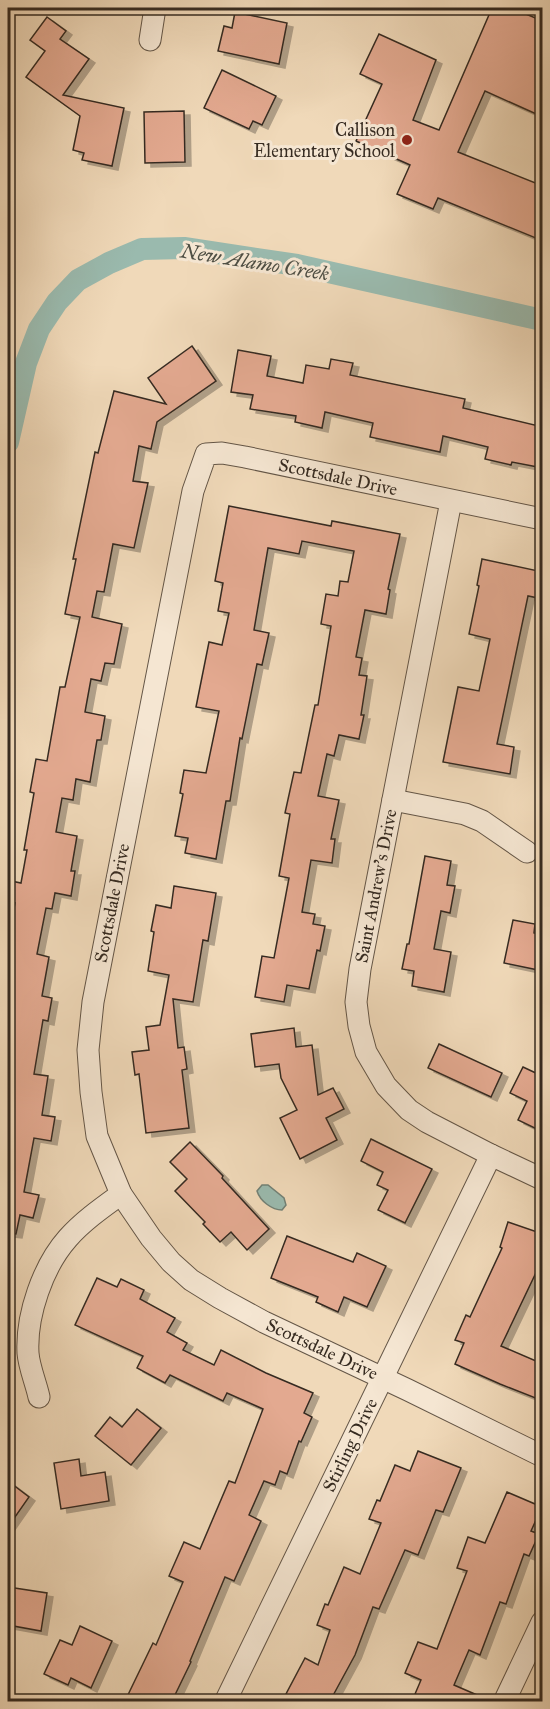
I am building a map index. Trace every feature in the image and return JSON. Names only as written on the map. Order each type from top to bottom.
[{"type":"street","points":[[150,40],[155,8]]},
{"type":"street","name":"Scottsdale Drive","points":[[543,519],[245,457],[222,453],[206,454],[193,491],[93,1002],[88,1050],[97,1136],[121,1194],[150,1238],[191,1280],[264,1322],[543,1456]]},
{"type":"street","name":"Saint Andrew's Drive","points":[[451,501],[360,969],[356,1002],[366,1052],[386,1086],[409,1110],[427,1122],[491,1155],[543,1179]]},
{"type":"street","points":[[393,800],[465,814],[482,821],[527,852]]},
{"type":"street","name":"Stirling Drive","points":[[225,1701],[491,1155]]},
{"type":"street","points":[[39,1397],[28,1354],[29,1328],[36,1297],[48,1267],[68,1238],[98,1210],[121,1194]]},
{"type":"street","points":[[504,1701],[543,1622]]},
{"type":"shaded area","points":[[262,1185],[268,1185],[284,1198],[286,1205],[282,1210],[270,1207],[261,1198],[257,1191]]},
{"type":"building","points":[[492,8],[511,8],[543,21],[543,117],[485,91],[458,152],[543,186],[543,241],[438,198],[433,209],[397,194],[410,165],[356,141],[382,84],[360,74],[379,34],[436,60],[413,120],[439,130]]},
{"type":"building","points":[[235,12],[287,23],[279,64],[218,51],[224,26],[232,28]]},
{"type":"building","points":[[47,17],[66,31],[60,39],[89,59],[63,95],[124,108],[112,166],[82,160],[84,153],[73,150],[80,116],[26,77],[45,51],[30,40]]},
{"type":"building","points":[[222,70],[276,96],[262,125],[253,121],[249,129],[204,108]]},
{"type":"building","points":[[184,111],[185,162],[145,163],[144,112]]},
{"type":"building","points":[[192,346],[216,381],[157,422],[151,449],[139,446],[133,481],[148,483],[134,548],[113,544],[104,592],[97,591],[92,617],[122,624],[114,664],[105,663],[101,681],[91,679],[85,712],[105,716],[101,740],[97,740],[90,782],[76,779],[73,800],[62,798],[56,832],[77,836],[71,871],[75,871],[71,896],[55,893],[52,909],[46,908],[37,954],[49,957],[42,996],[52,998],[48,1021],[43,1020],[34,1074],[48,1076],[42,1115],[55,1117],[51,1141],[34,1138],[24,1192],[39,1195],[33,1218],[20,1215],[16,1234],[8,1233],[8,1122],[12,1095],[8,1094],[8,941],[15,903],[8,902],[8,900],[11,881],[21,883],[34,793],[30,792],[36,759],[47,761],[60,687],[65,687],[80,617],[65,614],[76,559],[73,559],[95,452],[98,453],[114,391],[166,404],[148,378]]},
{"type":"building","points":[[238,350],[271,356],[267,376],[303,383],[306,365],[329,369],[331,359],[353,363],[350,375],[465,399],[463,408],[543,427],[543,468],[512,462],[511,465],[485,459],[488,447],[443,436],[440,452],[370,437],[373,423],[325,412],[322,428],[295,422],[296,416],[250,409],[253,395],[231,392]]},
{"type":"building","points":[[229,506],[331,526],[332,521],[400,534],[388,589],[390,590],[386,614],[365,610],[356,657],[362,658],[359,675],[367,676],[361,715],[364,715],[359,739],[339,735],[334,756],[327,754],[318,796],[339,800],[331,839],[335,839],[332,863],[311,860],[302,912],[315,914],[313,924],[325,926],[320,951],[317,950],[309,989],[287,985],[284,1002],[255,997],[262,956],[274,958],[289,878],[279,876],[290,814],[285,813],[294,772],[301,773],[315,705],[318,705],[331,626],[321,624],[326,594],[338,596],[340,581],[348,582],[354,551],[302,541],[299,554],[268,548],[254,630],[269,633],[262,665],[257,664],[242,739],[240,738],[230,801],[226,801],[216,859],[185,853],[188,838],[175,836],[183,794],[180,793],[184,770],[206,773],[219,711],[196,707],[209,642],[222,645],[229,613],[218,611],[223,583],[215,581]]},
{"type":"building","points":[[482,559],[543,572],[543,599],[528,596],[497,744],[514,747],[510,774],[443,762],[458,687],[479,691],[490,639],[469,634]]},
{"type":"building","points":[[425,856],[451,861],[447,885],[455,886],[450,913],[441,911],[434,949],[451,952],[444,992],[412,986],[414,971],[402,969],[407,944],[409,944]]},
{"type":"building","points":[[174,886],[216,893],[208,941],[203,940],[193,1002],[173,999],[178,1048],[184,1047],[187,1069],[182,1070],[189,1128],[146,1133],[139,1074],[135,1075],[132,1052],[149,1050],[146,1027],[160,1025],[169,975],[148,971],[154,932],[151,931],[156,905],[171,908]]},
{"type":"building","points":[[513,920],[535,924],[534,933],[543,935],[543,971],[504,963]]},
{"type":"building","points":[[294,1028],[296,1047],[312,1045],[318,1095],[333,1088],[344,1109],[326,1118],[337,1140],[300,1159],[280,1118],[297,1110],[281,1078],[279,1064],[255,1067],[251,1034]]},
{"type":"building","points":[[439,1044],[502,1073],[491,1097],[428,1068]]},
{"type":"building","points":[[523,1067],[540,1075],[543,1070],[543,1132],[518,1120],[527,1101],[510,1093]]},
{"type":"building","points":[[371,1139],[432,1169],[405,1223],[378,1210],[388,1190],[377,1185],[383,1172],[361,1161]]},
{"type":"building","points":[[190,1142],[269,1229],[247,1250],[231,1232],[220,1242],[203,1224],[205,1222],[175,1191],[187,1179],[170,1162]]},
{"type":"building","points":[[508,1222],[543,1234],[543,1258],[501,1346],[543,1364],[543,1401],[455,1364],[464,1343],[455,1340],[466,1315],[470,1317],[502,1248],[500,1247]]},
{"type":"building","points":[[287,1236],[353,1262],[357,1253],[386,1266],[367,1307],[344,1297],[338,1312],[316,1302],[318,1297],[271,1278]]},
{"type":"building","points":[[97,1278],[117,1287],[121,1279],[144,1290],[140,1299],[175,1318],[167,1332],[187,1343],[183,1350],[214,1365],[221,1350],[313,1393],[304,1413],[312,1417],[301,1442],[299,1441],[287,1474],[280,1471],[275,1485],[264,1481],[249,1515],[261,1521],[234,1581],[225,1577],[191,1662],[172,1701],[125,1701],[153,1643],[156,1645],[183,1582],[169,1576],[184,1542],[200,1549],[229,1481],[235,1483],[263,1409],[227,1393],[223,1401],[170,1375],[165,1383],[137,1368],[143,1356],[75,1325]]},
{"type":"building","points":[[137,1409],[161,1428],[131,1465],[95,1436],[110,1417],[122,1427]]},
{"type":"building","points":[[418,1451],[461,1468],[443,1512],[436,1510],[418,1555],[405,1550],[379,1609],[373,1607],[355,1655],[330,1701],[300,1701],[286,1694],[305,1658],[318,1665],[330,1630],[317,1625],[325,1604],[328,1605],[344,1567],[360,1574],[381,1523],[369,1519],[377,1500],[380,1501],[395,1465],[410,1471]]},
{"type":"building","points":[[79,1459],[81,1476],[105,1472],[109,1501],[61,1509],[54,1463]]},
{"type":"building","points":[[8,1481],[29,1497],[8,1527]]},
{"type":"building","points":[[507,1492],[542,1507],[531,1531],[539,1534],[529,1556],[524,1554],[506,1604],[500,1602],[480,1655],[469,1650],[454,1685],[491,1701],[433,1701],[415,1694],[421,1680],[405,1673],[418,1642],[437,1649],[467,1571],[457,1568],[468,1537],[485,1543]]},
{"type":"building","points":[[8,1587],[47,1593],[41,1631],[8,1625]]},
{"type":"building","points":[[80,1626],[112,1641],[91,1688],[71,1678],[68,1685],[44,1674],[60,1640],[72,1645]]},
{"type":"waterway","name":"New Alamo Creek","points":[[8,442],[26,363],[39,329],[57,302],[78,280],[142,249],[184,248],[297,265],[542,320]]},
{"type":"place","name":"Callison Elementary School","points":[[407,140]]}]
